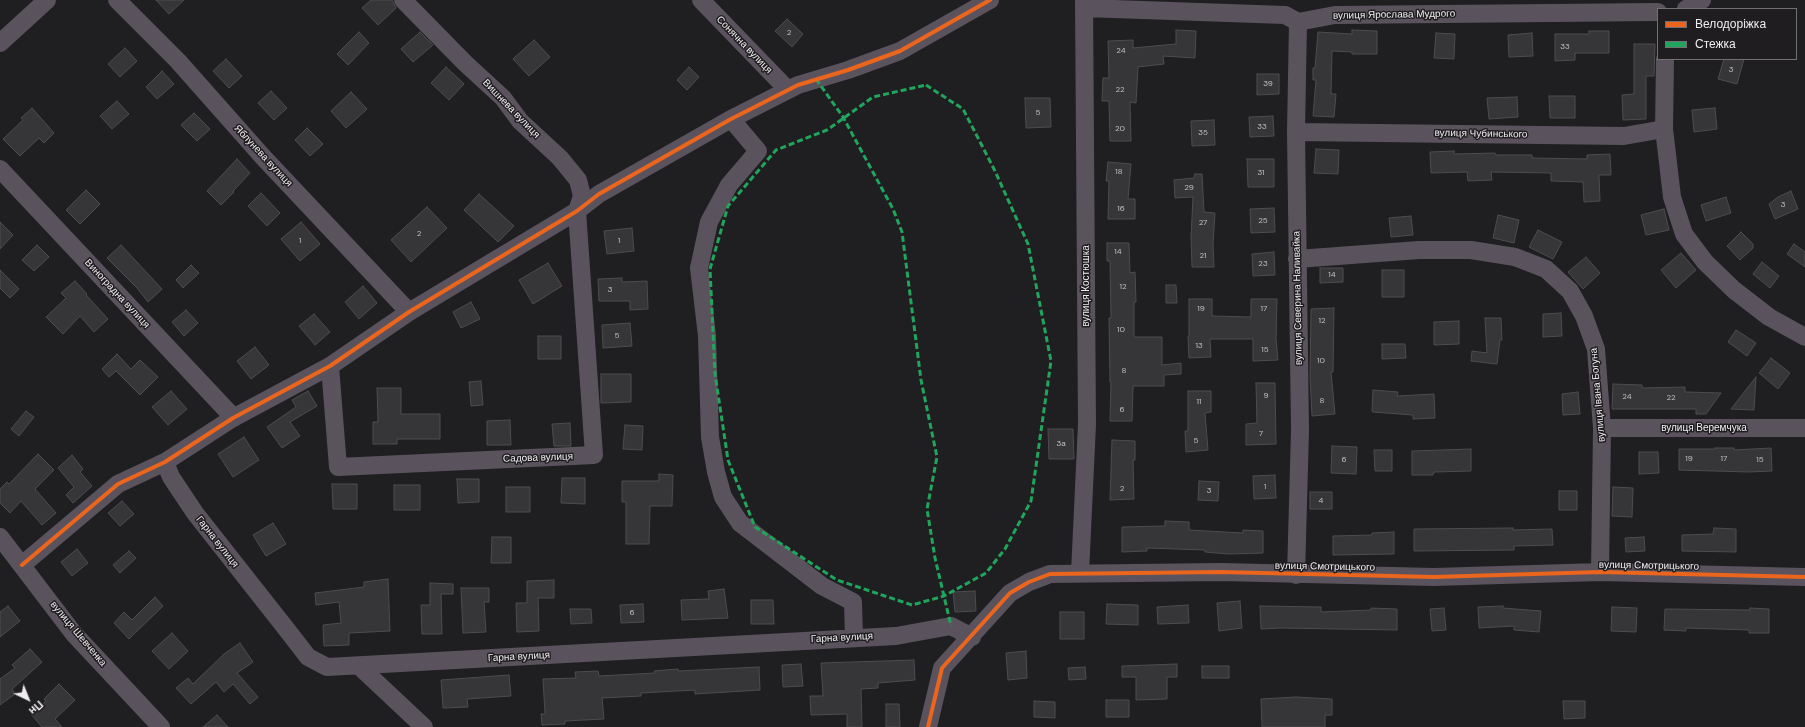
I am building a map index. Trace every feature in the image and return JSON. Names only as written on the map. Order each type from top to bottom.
[{"type":"street","points":[[0,43],[47,0]]},
{"type":"street","name":"Яблунева вулиця","points":[[117,0],[178,61],[263,157],[409,312]]},
{"type":"street","name":"Вишнева вулиця","points":[[404,0],[465,63],[503,98],[520,121],[564,163],[578,180],[582,196],[577,211]]},
{"type":"street","name":"Сонячна вулиця","points":[[701,0],[788,90]]},
{"type":"street","points":[[1688,8],[1702,0]]},
{"type":"street","points":[[22,565],[118,484],[164,462],[234,418],[330,366],[409,312],[577,211],[599,194],[731,119],[798,85],[848,70],[900,51],[983,2]]},
{"type":"street","name":"вулиця Ярослава Мудрого","points":[[1084,4],[1335,15],[1657,12]]},
{"type":"street","name":"вулиця Костюшка","points":[[1080,573],[1087,424],[1084,4]]},
{"type":"street","name":"вулиця Северина Наливайка","points":[[1290,12],[1296,132],[1300,430],[1296,575]]},
{"type":"street","points":[[1665,60],[1664,129],[1672,197],[1684,234],[1705,262],[1734,290],[1769,317],[1805,337]]},
{"type":"street","points":[[731,119],[758,151],[729,185],[709,222],[699,268],[707,336],[710,437],[716,472],[723,497],[740,522],[822,586],[853,602],[854,637]]},
{"type":"street","name":"вулиця Чубинського","points":[[1296,132],[1624,136],[1664,129]]},
{"type":"street","name":"Виноградна вулиця","points":[[0,169],[234,418]]},
{"type":"street","name":"Садова вулиця","points":[[330,366],[338,466],[594,456],[577,211]]},
{"type":"street","name":"вулиця Івана Богуна","points":[[1298,259],[1419,250],[1471,250],[1515,257],[1546,269],[1570,291],[1584,316],[1596,349],[1602,428],[1600,572]]},
{"type":"street","name":"вулиця Веремчука","points":[[1602,428],[1805,428]]},
{"type":"street","name":"Гарна вулиця","points":[[164,462],[171,477],[195,513],[308,656],[327,667],[854,637],[896,636],[951,626],[972,637]]},
{"type":"street","name":"вулиця Шевченка","points":[[0,537],[74,634],[161,727]]},
{"type":"street","name":"вулиця Смотрицького","points":[[928,727],[942,668],[972,637],[1010,593],[1029,582],[1050,574],[1221,572],[1296,575],[1434,577],[1600,572],[1805,577]]},
{"type":"street","points":[[359,666],[424,727]]},
{"type":"building","points":[[156,0],[184,0],[169,14]]},
{"type":"building","points":[[371,0],[392,0],[396,8],[378,25],[362,8]]},
{"type":"building","points":[[787,19],[803,34],[792,47],[775,31]]},
{"type":"building","points":[[1176,30],[1196,31],[1195,58],[1163,56],[1164,64],[1138,67],[1136,103],[1130,102],[1131,141],[1110,141],[1109,101],[1102,101],[1103,78],[1109,78],[1108,41],[1133,40],[1133,48],[1176,44]]},
{"type":"building","points":[[1352,30],[1377,31],[1377,54],[1352,54],[1352,52],[1332,51],[1331,94],[1336,94],[1334,117],[1313,116],[1316,80],[1313,80],[1313,68],[1315,68],[1318,32],[1352,34]]},
{"type":"building","points":[[1589,31],[1609,31],[1609,53],[1575,53],[1575,60],[1555,61],[1555,34],[1589,34]]},
{"type":"building","points":[[359,32],[369,43],[348,65],[337,54]]},
{"type":"building","points":[[420,32],[433,45],[413,62],[401,49]]},
{"type":"building","points":[[1436,33],[1455,34],[1454,59],[1434,58]]},
{"type":"building","points":[[1532,33],[1533,56],[1509,57],[1508,35]]},
{"type":"building","points":[[534,40],[550,57],[529,76],[513,59]]},
{"type":"building","points":[[1634,44],[1655,44],[1654,76],[1646,76],[1646,119],[1623,120],[1622,95],[1634,94]]},
{"type":"building","points":[[125,48],[137,61],[120,77],[108,64]]},
{"type":"building","points":[[226,59],[242,76],[229,88],[213,71]]},
{"type":"building","points":[[1724,60],[1744,60],[1737,84],[1718,79]]},
{"type":"building","points":[[446,67],[464,84],[449,100],[431,83]]},
{"type":"building","points":[[689,67],[699,77],[687,90],[677,80]]},
{"type":"building","points":[[162,71],[174,84],[157,99],[146,87]]},
{"type":"building","points":[[1257,74],[1279,74],[1279,94],[1257,95]]},
{"type":"building","points":[[271,91],[287,108],[274,120],[258,103]]},
{"type":"building","points":[[351,92],[367,109],[346,128],[331,111]]},
{"type":"building","points":[[1549,96],[1575,96],[1575,118],[1550,118]]},
{"type":"building","points":[[1517,97],[1518,117],[1489,119],[1487,98]]},
{"type":"building","points":[[1025,98],[1050,98],[1051,127],[1026,128]]},
{"type":"building","points":[[117,101],[129,114],[112,129],[100,116]]},
{"type":"building","points":[[32,108],[54,133],[44,143],[39,138],[20,156],[3,139],[23,120],[21,118]]},
{"type":"building","points":[[1715,108],[1717,129],[1694,132],[1692,110]]},
{"type":"building","points":[[194,113],[210,129],[197,141],[181,125]]},
{"type":"building","points":[[1273,116],[1274,136],[1250,137],[1249,117]]},
{"type":"building","points":[[1214,120],[1215,145],[1192,146],[1191,121]]},
{"type":"building","points":[[307,128],[323,144],[310,156],[295,140]]},
{"type":"building","points":[[1316,149],[1339,150],[1338,174],[1314,173]]},
{"type":"building","points":[[1454,151],[1454,154],[1495,153],[1496,155],[1532,155],[1532,158],[1587,159],[1587,155],[1610,154],[1611,175],[1599,175],[1600,201],[1584,202],[1583,182],[1551,181],[1551,173],[1491,172],[1492,180],[1468,181],[1467,172],[1431,173],[1430,152]]},
{"type":"building","points":[[237,159],[250,173],[221,205],[207,191]]},
{"type":"building","points":[[1247,159],[1274,159],[1274,187],[1248,187]]},
{"type":"building","points":[[1108,162],[1131,164],[1128,199],[1135,199],[1135,219],[1108,219],[1109,181],[1106,181]]},
{"type":"building","points":[[1195,174],[1202,174],[1204,212],[1215,213],[1213,244],[1214,267],[1192,267],[1191,237],[1193,197],[1175,198],[1174,180],[1194,178]]},
{"type":"building","points":[[86,190],[100,204],[80,224],[66,210]]},
{"type":"building","points":[[1791,191],[1798,209],[1775,219],[1769,204],[1778,197]]},
{"type":"building","points":[[261,193],[280,213],[267,226],[248,206]]},
{"type":"building","points":[[479,194],[514,226],[498,242],[464,210]]},
{"type":"building","points":[[1726,197],[1731,213],[1706,221],[1701,205]]},
{"type":"building","points":[[427,207],[447,228],[411,262],[391,240]]},
{"type":"building","points":[[1274,208],[1275,232],[1251,233],[1250,209]]},
{"type":"building","points":[[1664,209],[1669,230],[1646,235],[1641,215]]},
{"type":"building","points":[[1498,215],[1519,220],[1514,243],[1493,238]]},
{"type":"building","points":[[1411,216],[1413,235],[1391,237],[1389,218]]},
{"type":"building","points":[[0,222],[13,235],[0,249]]},
{"type":"building","points":[[301,222],[320,244],[300,261],[281,239]]},
{"type":"building","points":[[632,228],[634,251],[607,254],[604,231]]},
{"type":"building","points":[[1538,230],[1562,242],[1553,259],[1529,247]]},
{"type":"building","points":[[1741,232],[1753,244],[1753,248],[1740,260],[1727,246]]},
{"type":"building","points":[[1107,243],[1129,243],[1130,273],[1135,272],[1136,302],[1134,302],[1134,337],[1162,337],[1162,365],[1181,363],[1181,374],[1164,375],[1164,386],[1133,386],[1132,421],[1110,421],[1111,382],[1109,318],[1111,318],[1110,261],[1107,261]]},
{"type":"building","points":[[1794,244],[1805,252],[1805,267],[1787,254]]},
{"type":"building","points":[[37,245],[49,257],[34,271],[22,260]]},
{"type":"building","points":[[121,245],[162,289],[148,302],[137,288],[107,258]]},
{"type":"building","points":[[1274,252],[1275,275],[1253,276],[1252,254]]},
{"type":"building","points":[[1681,253],[1696,270],[1676,288],[1661,270]]},
{"type":"building","points":[[1586,257],[1600,273],[1583,289],[1568,272]]},
{"type":"building","points":[[1762,262],[1779,276],[1770,288],[1753,274]]},
{"type":"building","points":[[548,263],[562,286],[533,304],[519,280]]},
{"type":"building","points":[[191,265],[199,273],[183,288],[176,280]]},
{"type":"building","points":[[1320,268],[1343,268],[1343,282],[1320,283]]},
{"type":"building","points":[[0,270],[19,289],[10,298],[0,288]]},
{"type":"building","points":[[1382,270],[1404,270],[1404,297],[1382,297]]},
{"type":"building","points":[[622,278],[622,282],[647,281],[648,309],[630,310],[630,301],[599,301],[598,279]]},
{"type":"building","points":[[75,281],[108,319],[94,332],[80,316],[63,334],[46,317],[66,298],[61,293]]},
{"type":"building","points":[[1166,285],[1176,285],[1177,303],[1166,303]]},
{"type":"building","points":[[363,286],[377,303],[359,319],[345,302]]},
{"type":"building","points":[[1189,299],[1212,299],[1212,316],[1251,317],[1251,299],[1277,299],[1276,339],[1278,360],[1253,361],[1253,339],[1210,339],[1211,357],[1189,358]]},
{"type":"building","points":[[471,302],[480,319],[461,328],[453,312]]},
{"type":"building","points":[[1334,308],[1333,372],[1331,372],[1335,414],[1312,416],[1310,377],[1311,309]]},
{"type":"building","points":[[186,310],[198,323],[184,336],[172,322]]},
{"type":"building","points":[[1561,313],[1562,336],[1543,337],[1543,314]]},
{"type":"building","points":[[314,314],[330,332],[315,345],[299,326]]},
{"type":"building","points":[[1485,318],[1501,318],[1502,340],[1500,340],[1497,364],[1471,361],[1472,351],[1487,353]]},
{"type":"building","points":[[1459,321],[1459,344],[1434,345],[1434,322]]},
{"type":"building","points":[[630,323],[632,346],[603,348],[602,325]]},
{"type":"building","points":[[1736,330],[1756,343],[1747,356],[1728,342]]},
{"type":"building","points":[[538,336],[561,336],[561,359],[538,359]]},
{"type":"building","points":[[1382,344],[1405,344],[1406,358],[1382,359]]},
{"type":"building","points":[[255,347],[269,365],[251,379],[237,361]]},
{"type":"building","points":[[117,354],[131,369],[140,360],[158,377],[140,395],[116,371],[109,377],[102,369]]},
{"type":"building","points":[[1771,358],[1790,373],[1778,389],[1759,373]]},
{"type":"building","points":[[601,374],[631,374],[631,402],[601,403]]},
{"type":"building","points":[[1756,377],[1754,410],[1731,409]]},
{"type":"building","points":[[481,381],[483,405],[471,406],[469,382]]},
{"type":"building","points":[[1256,383],[1275,383],[1276,444],[1246,445],[1246,424],[1257,423]]},
{"type":"building","points":[[1613,384],[1642,385],[1642,388],[1685,387],[1685,392],[1721,393],[1706,414],[1696,414],[1696,409],[1612,409]]},
{"type":"building","points":[[377,388],[401,388],[401,414],[440,414],[440,439],[397,439],[397,444],[373,444],[373,422],[378,422]]},
{"type":"building","points":[[1373,390],[1398,392],[1397,396],[1434,394],[1435,418],[1413,419],[1413,415],[1373,412]]},
{"type":"building","points":[[171,391],[187,409],[168,425],[152,407]]},
{"type":"building","points":[[308,391],[317,406],[290,422],[300,436],[282,448],[267,427],[296,407],[292,400]]},
{"type":"building","points":[[1188,391],[1211,391],[1211,412],[1205,413],[1208,450],[1186,452],[1185,431],[1188,431]]},
{"type":"building","points":[[1578,392],[1580,414],[1563,415],[1562,394]]},
{"type":"building","points":[[26,411],[34,417],[19,436],[11,429]]},
{"type":"building","points":[[510,420],[511,445],[487,445],[487,421]]},
{"type":"building","points":[[570,423],[571,446],[554,446],[552,424]]},
{"type":"building","points":[[625,425],[643,426],[642,450],[623,449]]},
{"type":"building","points":[[1048,429],[1073,429],[1074,459],[1049,459]]},
{"type":"building","points":[[244,437],[259,460],[233,477],[218,454]]},
{"type":"building","points":[[1112,440],[1135,441],[1135,460],[1133,460],[1134,499],[1110,500]]},
{"type":"building","points":[[1332,446],[1357,447],[1356,474],[1331,473]]},
{"type":"building","points":[[1734,448],[1734,450],[1771,448],[1772,471],[1749,472],[1679,470],[1679,449]]},
{"type":"building","points":[[1471,449],[1471,471],[1434,472],[1433,475],[1412,475],[1412,451]]},
{"type":"building","points":[[1374,450],[1392,450],[1392,471],[1375,471]]},
{"type":"building","points":[[1639,452],[1658,452],[1659,473],[1639,474]]},
{"type":"building","points":[[38,454],[54,470],[35,489],[56,513],[42,525],[21,501],[10,513],[0,503],[0,489],[7,482],[9,484]]},
{"type":"building","points":[[72,455],[83,469],[80,472],[92,486],[73,503],[66,495],[74,487],[58,468]]},
{"type":"building","points":[[659,474],[673,475],[672,506],[650,506],[649,544],[626,544],[626,502],[622,502],[622,481],[659,481]]},
{"type":"building","points":[[1275,475],[1276,498],[1254,499],[1253,476]]},
{"type":"building","points":[[562,478],[585,478],[585,504],[561,503]]},
{"type":"building","points":[[457,479],[479,479],[479,502],[458,503]]},
{"type":"building","points":[[1199,481],[1219,482],[1218,501],[1198,500]]},
{"type":"building","points":[[332,484],[357,484],[357,509],[333,509]]},
{"type":"building","points":[[394,485],[420,485],[420,510],[394,510]]},
{"type":"building","points":[[506,487],[530,487],[530,512],[506,512]]},
{"type":"building","points":[[1613,487],[1633,488],[1632,517],[1612,516]]},
{"type":"building","points":[[1559,491],[1577,491],[1577,510],[1559,510]]},
{"type":"building","points":[[1310,492],[1332,492],[1332,509],[1310,509]]},
{"type":"building","points":[[122,501],[134,514],[120,526],[108,513]]},
{"type":"building","points":[[1165,521],[1189,522],[1189,530],[1243,533],[1243,530],[1263,531],[1263,553],[1228,554],[1205,552],[1205,550],[1147,548],[1147,551],[1122,552],[1122,527],[1165,526]]},
{"type":"building","points":[[273,523],[286,544],[266,556],[253,535]]},
{"type":"building","points":[[1513,528],[1513,530],[1552,529],[1553,545],[1514,546],[1514,550],[1414,551],[1414,529]]},
{"type":"building","points":[[1714,528],[1736,529],[1736,552],[1682,551],[1682,535],[1713,534]]},
{"type":"building","points":[[1394,532],[1394,554],[1333,555],[1333,536],[1372,535],[1372,533]]},
{"type":"building","points":[[492,537],[511,537],[511,563],[491,563]]},
{"type":"building","points":[[1644,537],[1645,551],[1626,552],[1625,538]]},
{"type":"building","points":[[77,549],[88,563],[72,576],[61,562]]},
{"type":"building","points":[[129,551],[136,558],[120,573],[113,565]]},
{"type":"building","points":[[388,579],[390,631],[349,633],[349,645],[324,646],[323,625],[341,623],[339,602],[316,605],[315,593],[364,587],[364,582]]},
{"type":"building","points":[[554,580],[554,598],[538,598],[539,631],[517,632],[516,603],[527,603],[527,581]]},
{"type":"building","points":[[430,583],[453,584],[453,594],[441,594],[442,634],[422,634],[421,605],[430,605]]},
{"type":"building","points":[[461,588],[489,588],[489,602],[484,602],[486,632],[463,633]]},
{"type":"building","points":[[724,589],[728,618],[682,620],[681,600],[709,599],[708,591]]},
{"type":"building","points":[[975,591],[976,611],[955,612],[953,592]]},
{"type":"building","points":[[155,597],[163,606],[129,639],[114,623],[124,612],[132,620]]},
{"type":"building","points":[[751,600],[773,600],[774,624],[751,624]]},
{"type":"building","points":[[1240,601],[1242,628],[1219,631],[1217,603]]},
{"type":"building","points":[[643,604],[644,622],[621,623],[620,605]]},
{"type":"building","points":[[1107,604],[1138,605],[1138,625],[1106,624]]},
{"type":"building","points":[[1188,605],[1189,623],[1158,624],[1157,607]]},
{"type":"building","points":[[8,606],[20,621],[0,637],[0,612]]},
{"type":"building","points":[[1260,606],[1321,607],[1321,612],[1371,610],[1371,608],[1397,609],[1397,630],[1261,629]]},
{"type":"building","points":[[1503,606],[1503,608],[1541,611],[1539,632],[1514,630],[1514,626],[1479,628],[1478,607]]},
{"type":"building","points":[[1612,607],[1637,608],[1636,632],[1611,631]]},
{"type":"building","points":[[1444,608],[1446,630],[1432,631],[1430,609]]},
{"type":"building","points":[[1750,608],[1769,609],[1769,633],[1749,633],[1749,630],[1686,628],[1686,631],[1664,630],[1665,609],[1750,610]]},
{"type":"building","points":[[570,609],[591,609],[592,623],[571,624]]},
{"type":"building","points":[[1060,612],[1084,612],[1084,639],[1060,639]]},
{"type":"building","points":[[172,633],[188,651],[169,669],[152,651]]},
{"type":"building","points":[[240,643],[253,662],[237,673],[258,697],[250,704],[233,684],[224,692],[216,682],[191,704],[176,688],[188,678],[193,684],[224,654]]},
{"type":"building","points":[[30,649],[42,662],[12,689],[15,694],[0,705],[0,679],[15,668],[12,665]]},
{"type":"building","points":[[1026,651],[1027,678],[1008,680],[1006,653]]},
{"type":"building","points":[[914,660],[915,680],[878,683],[878,688],[861,689],[862,727],[847,727],[847,714],[811,715],[810,696],[823,696],[821,663]]},
{"type":"building","points":[[801,664],[803,686],[783,687],[782,665]]},
{"type":"building","points":[[1177,664],[1177,677],[1167,677],[1167,699],[1136,700],[1136,677],[1122,677],[1122,666]]},
{"type":"building","points":[[1202,666],[1229,666],[1229,678],[1202,678]]},
{"type":"building","points":[[759,667],[760,690],[695,694],[695,690],[641,693],[641,696],[602,698],[604,719],[565,721],[565,724],[542,725],[541,714],[545,714],[543,679],[576,678],[575,672],[598,671],[599,676],[655,673],[654,671],[678,669],[678,671]]},
{"type":"building","points":[[1085,667],[1086,679],[1069,680],[1068,668]]},
{"type":"building","points":[[509,675],[511,696],[467,699],[468,707],[443,708],[441,680]]},
{"type":"building","points":[[59,684],[75,700],[55,719],[62,727],[42,727],[31,714],[46,701],[44,699]]},
{"type":"building","points":[[1296,697],[1332,699],[1332,715],[1325,715],[1325,727],[1262,727],[1261,699]]},
{"type":"building","points":[[1106,700],[1129,700],[1129,717],[1106,717]]},
{"type":"building","points":[[1034,701],[1055,702],[1055,718],[1034,717]]},
{"type":"building","points":[[1563,701],[1585,701],[1585,718],[1564,719]]},
{"type":"building","points":[[886,704],[899,704],[900,727],[886,727]]},
{"type":"building","points":[[217,715],[228,727],[203,727]]},
{"type":"marked path","points":[[816,79],[843,117],[893,209],[902,232],[921,380],[937,457],[927,509],[935,558],[951,626]]},
{"type":"marked path","points":[[926,85],[963,109],[995,171],[1028,244],[1051,361],[1031,501],[1005,549],[986,573],[944,596],[912,605],[837,580],[755,527],[728,460],[715,374],[710,269],[728,206],[776,150],[827,130],[873,97],[926,85]]},
{"type":"cycle path","points":[[22,565],[118,484],[165,462],[233,418],[330,366],[409,312],[577,211],[599,194],[731,119],[798,85],[848,70],[900,51],[990,0]]},
{"type":"cycle path","points":[[928,727],[942,668],[1010,593],[1029,582],[1050,574],[1221,572],[1434,577],[1600,572],[1805,577]]}]
